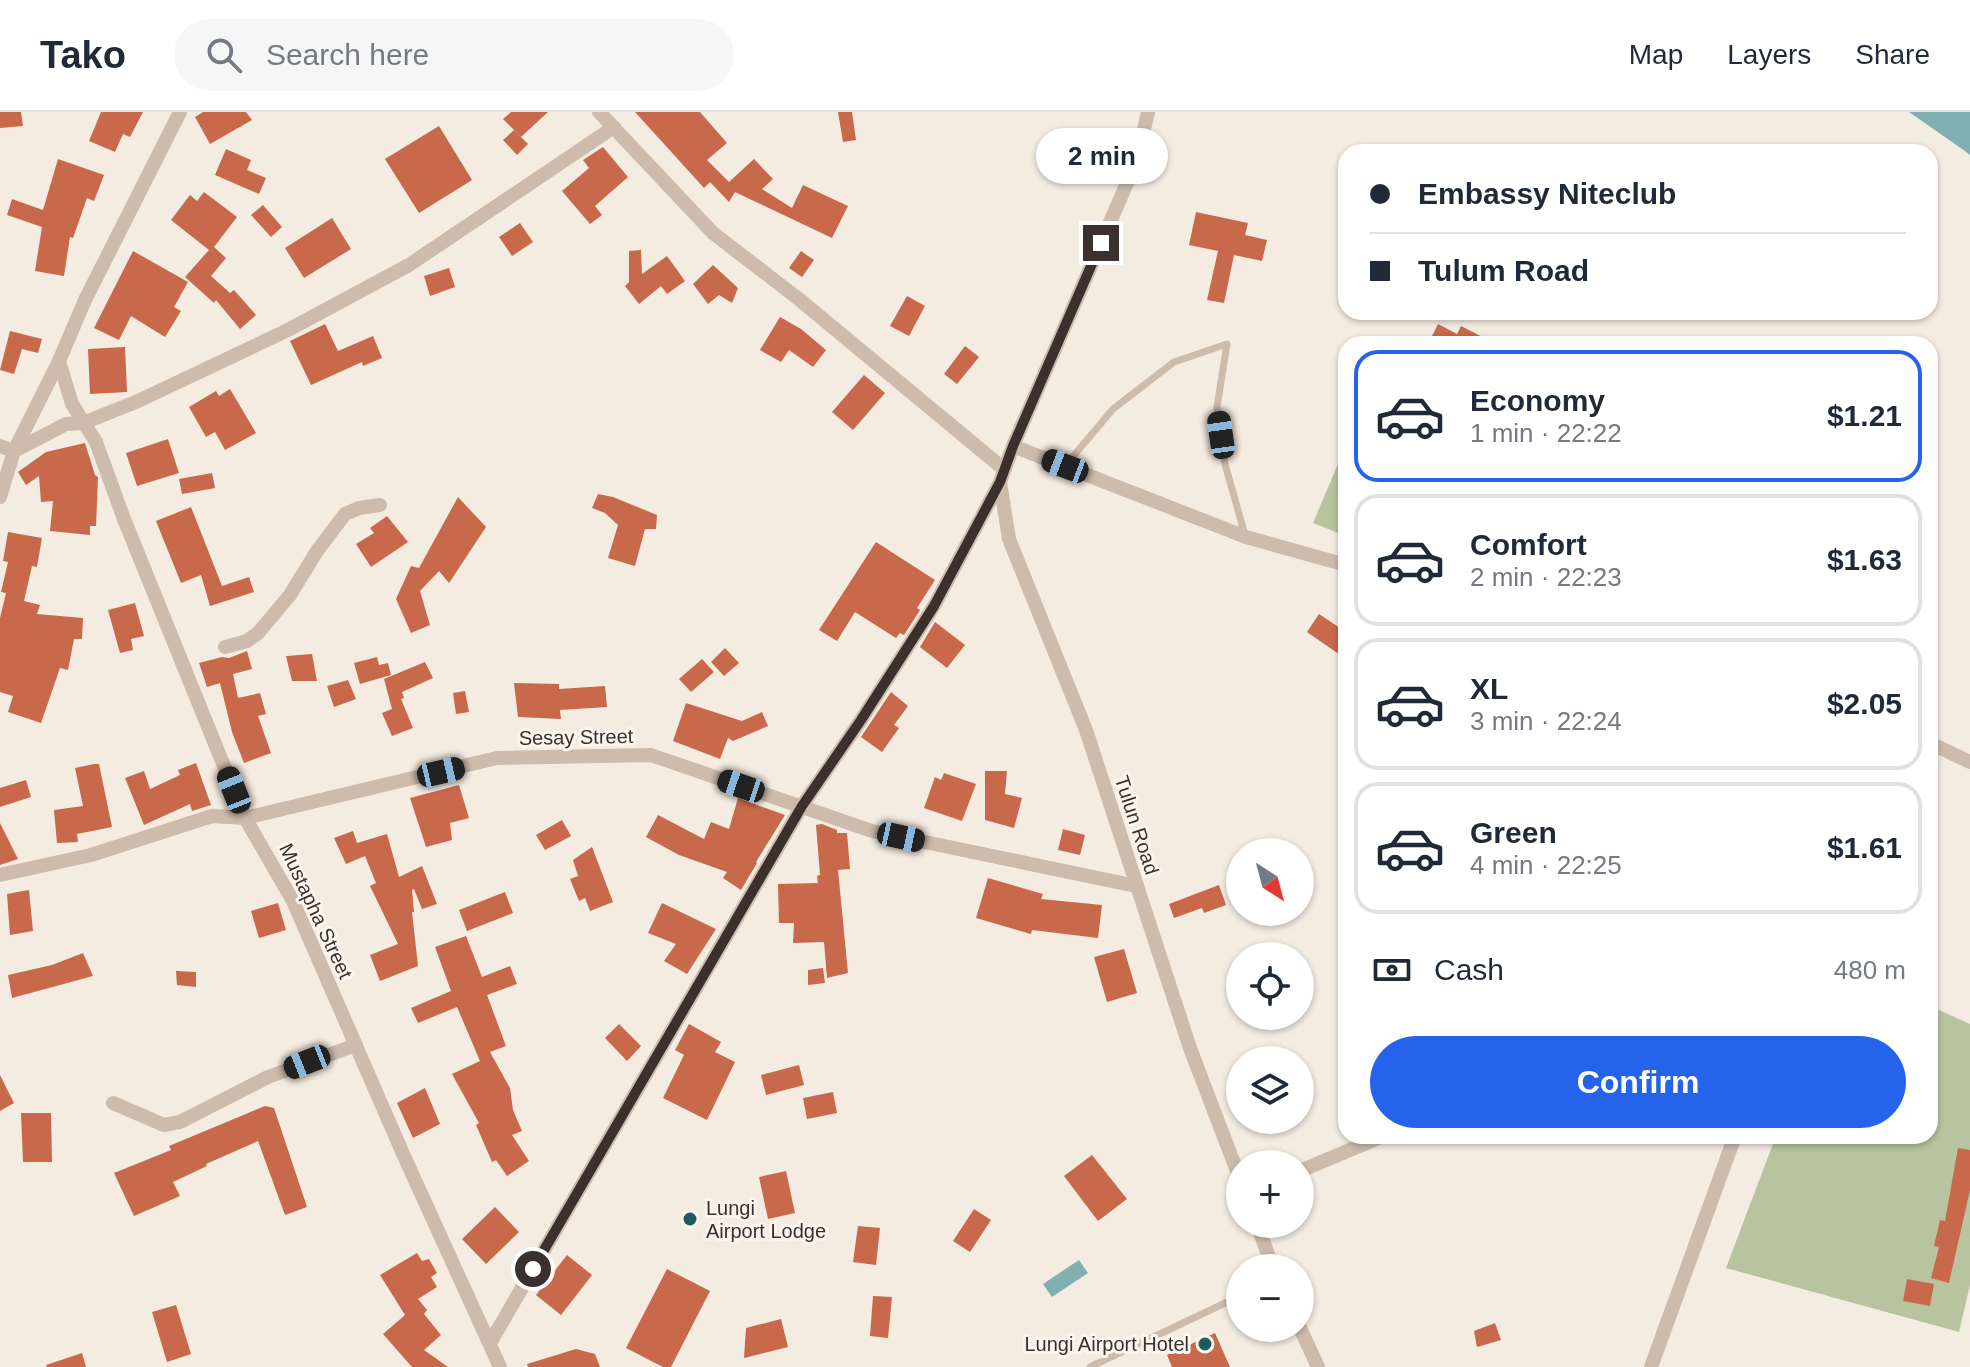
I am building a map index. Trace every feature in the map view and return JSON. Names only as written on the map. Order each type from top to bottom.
[{"type":"street","points":[[0,497],[7,448],[59,361],[85,300],[180,112]]},
{"type":"street","points":[[599,112],[713,233],[800,300],[1002,476]]},
{"type":"street","points":[[490,1343],[802,806],[934,606],[1002,476],[1137,160],[1148,112]]},
{"type":"street","points":[[7,448],[66,424],[83,423],[136,402],[288,330],[409,265],[614,127]]},
{"type":"street","name":"Mustapha Street","points":[[59,361],[72,404],[96,442],[245,818],[293,901],[500,1367]]},
{"type":"street","points":[[1013,446],[1246,537],[1338,563]]},
{"type":"street","name":"Tulun Road","points":[[1002,476],[1009,539],[1086,730],[1190,1048],[1229,1150]]},
{"type":"street","points":[[225,647],[247,641],[258,633],[290,595],[345,514],[380,505]]},
{"type":"street","points":[[1938,747],[1970,762]]},
{"type":"street","name":"Sesay Street","points":[[0,875],[91,855],[212,816],[245,818],[497,758],[651,755],[872,831],[1136,886]]},
{"type":"street","points":[[113,1103],[164,1125],[180,1122],[268,1077],[356,1045]]},
{"type":"street","points":[[1314,1165],[1364,1144]]},
{"type":"street","points":[[1651,1367],[1732,1144]]},
{"type":"street","points":[[1306,1342],[1318,1367]]},
{"type":"lane","points":[[1065,466],[1113,409],[1174,362],[1227,344],[1217,407],[1225,464],[1246,537]]},
{"type":"lane","points":[[1090,1367],[1226,1303]]},
{"type":"green space","points":[[1338,464],[1338,533],[1313,523]]},
{"type":"green space","points":[[1938,1010],[1970,1024],[1970,1285],[1959,1332],[1726,1268],[1773,1144],[1938,1144]]},
{"type":"water","points":[[1909,112],[1970,112],[1970,155],[1965,151]]},
{"type":"water","points":[[1079,1260],[1088,1273],[1052,1297],[1043,1284]]},
{"type":"building","points":[[0,112],[21,112],[23,126],[0,128]]},
{"type":"building","points":[[101,112],[143,112],[130,137],[123,134],[115,152],[89,141]]},
{"type":"building","points":[[203,112],[246,112],[252,120],[210,144],[195,117]]},
{"type":"building","points":[[511,112],[548,112],[521,137],[503,119]]},
{"type":"building","points":[[635,112],[700,112],[727,143],[707,160],[729,182],[754,159],[773,179],[762,189],[792,208],[803,185],[848,206],[832,238],[735,192],[729,202],[710,182],[704,188]]},
{"type":"building","points":[[838,112],[852,112],[856,140],[843,142]]},
{"type":"building","points":[[439,126],[472,180],[419,213],[385,159]]},
{"type":"building","points":[[514,130],[528,144],[517,155],[503,140]]},
{"type":"building","points":[[603,147],[628,177],[595,206],[602,215],[590,224],[562,191],[589,168],[583,160]]},
{"type":"building","points":[[226,149],[251,160],[247,170],[266,178],[259,194],[215,175]]},
{"type":"building","points":[[58,159],[104,175],[94,201],[87,198],[73,238],[70,237],[64,276],[35,271],[42,227],[7,215],[12,199],[43,210]]},
{"type":"building","points":[[204,192],[237,217],[214,247],[226,258],[211,276],[230,293],[234,290],[256,315],[240,329],[216,300],[214,303],[185,277],[209,250],[171,220],[190,195],[197,201]]},
{"type":"building","points":[[263,205],[282,227],[271,237],[251,215]]},
{"type":"building","points":[[1196,212],[1248,223],[1245,235],[1267,240],[1262,261],[1234,255],[1224,303],[1207,300],[1218,251],[1189,245]]},
{"type":"building","points":[[332,218],[351,249],[304,278],[285,248]]},
{"type":"building","points":[[520,223],[533,242],[512,256],[499,237]]},
{"type":"building","points":[[641,250],[642,274],[667,256],[685,281],[667,294],[661,286],[639,304],[625,286],[629,282],[629,251]]},
{"type":"building","points":[[133,251],[188,282],[174,307],[181,311],[165,337],[131,316],[119,340],[94,328]]},
{"type":"building","points":[[801,251],[814,260],[802,277],[789,268]]},
{"type":"building","points":[[713,265],[738,288],[732,303],[719,295],[708,304],[693,284]]},
{"type":"building","points":[[449,268],[455,287],[430,296],[424,276]]},
{"type":"building","points":[[907,296],[925,306],[909,336],[890,326]]},
{"type":"building","points":[[780,317],[801,329],[826,350],[813,367],[789,350],[781,362],[760,350]]},
{"type":"building","points":[[325,324],[338,351],[373,336],[382,358],[363,366],[362,362],[311,385],[290,341]]},
{"type":"building","points":[[1438,324],[1457,334],[1461,326],[1480,336],[1432,336]]},
{"type":"building","points":[[10,331],[42,339],[38,353],[22,349],[14,374],[0,370]]},
{"type":"building","points":[[965,346],[979,357],[957,384],[944,374]]},
{"type":"building","points":[[125,347],[127,392],[90,394],[88,349]]},
{"type":"building","points":[[864,375],[885,393],[853,430],[832,412]]},
{"type":"building","points":[[230,389],[256,433],[225,450],[215,432],[206,437],[189,407],[216,391],[219,396]]},
{"type":"building","points":[[168,439],[179,473],[137,486],[126,453]]},
{"type":"building","points":[[85,443],[98,477],[96,526],[90,526],[90,535],[50,531],[53,501],[41,502],[39,476],[26,485],[18,472],[46,452]]},
{"type":"building","points":[[212,473],[215,488],[182,494],[179,479]]},
{"type":"building","points":[[598,494],[657,515],[656,529],[645,529],[635,566],[608,558],[618,525],[605,513],[592,508]]},
{"type":"building","points":[[458,497],[486,527],[449,583],[439,571],[420,591],[430,625],[411,633],[396,599],[411,566],[419,568]]},
{"type":"building","points":[[191,507],[222,586],[249,577],[254,592],[210,606],[201,575],[181,583],[156,521]]},
{"type":"building","points":[[387,516],[408,542],[371,567],[356,544],[374,533],[370,528]]},
{"type":"building","points":[[8,532],[42,538],[37,567],[32,566],[24,601],[40,605],[37,614],[83,618],[82,639],[74,639],[68,670],[60,668],[41,723],[8,712],[13,696],[0,692],[0,618],[6,593],[1,592],[8,562],[3,561]]},
{"type":"building","points":[[876,542],[935,580],[904,635],[900,633],[896,638],[855,612],[837,641],[819,630]]},
{"type":"building","points":[[135,603],[144,636],[131,639],[133,650],[120,653],[108,610]]},
{"type":"building","points":[[1319,614],[1338,627],[1338,653],[1307,632]]},
{"type":"building","points":[[935,622],[965,645],[947,668],[920,647]]},
{"type":"building","points":[[725,648],[739,663],[724,676],[711,662]]},
{"type":"building","points":[[247,651],[252,669],[233,674],[238,698],[260,693],[266,714],[258,716],[271,753],[244,763],[232,732],[220,683],[207,687],[199,663],[229,658]]},
{"type":"building","points":[[312,654],[317,681],[292,681],[286,656]]},
{"type":"building","points":[[377,657],[379,665],[388,663],[391,675],[360,684],[354,663]]},
{"type":"building","points":[[702,659],[714,672],[691,692],[679,679]]},
{"type":"building","points":[[425,662],[433,678],[402,692],[404,698],[401,699],[413,728],[392,736],[382,713],[392,709],[384,679]]},
{"type":"building","points":[[348,680],[356,699],[334,707],[327,686]]},
{"type":"building","points":[[514,683],[559,684],[559,689],[605,686],[607,707],[560,710],[561,719],[518,717]]},
{"type":"building","points":[[465,691],[469,712],[456,714],[453,693]]},
{"type":"building","points":[[891,692],[908,706],[894,725],[899,728],[882,752],[861,737]]},
{"type":"building","points":[[686,703],[742,721],[762,712],[768,726],[733,741],[728,738],[720,759],[673,741]]},
{"type":"building","points":[[196,763],[211,805],[192,811],[190,804],[144,825],[125,778],[144,771],[150,789],[180,775],[178,770]]},
{"type":"building","points":[[99,764],[112,827],[77,834],[78,842],[57,843],[54,810],[83,806],[75,768]]},
{"type":"building","points":[[985,771],[1007,771],[1005,794],[1022,798],[1014,828],[985,820]]},
{"type":"building","points":[[944,773],[976,784],[962,821],[924,808],[935,777],[941,780]]},
{"type":"building","points":[[26,780],[31,797],[0,807],[0,788]]},
{"type":"building","points":[[459,785],[469,818],[450,823],[452,840],[426,847],[410,798]]},
{"type":"building","points":[[738,798],[785,815],[741,890],[723,878],[727,872],[679,855],[646,837],[658,815],[704,839],[711,822],[729,829]]},
{"type":"building","points":[[562,820],[571,836],[545,850],[536,835]]},
{"type":"building","points":[[0,823],[18,859],[0,865]]},
{"type":"building","points":[[816,825],[837,830],[837,833],[847,833],[850,869],[838,870],[848,973],[827,978],[824,942],[793,943],[794,923],[779,923],[778,884],[818,883]]},
{"type":"building","points":[[1063,829],[1085,835],[1080,855],[1058,850]]},
{"type":"building","points":[[353,831],[357,843],[387,834],[399,877],[422,866],[437,904],[422,909],[412,890],[418,966],[380,981],[370,955],[398,944],[370,886],[376,883],[365,856],[346,864],[334,838]]},
{"type":"building","points":[[592,847],[613,902],[590,911],[585,898],[579,901],[570,879],[578,876],[573,860]]},
{"type":"building","points":[[988,878],[1043,894],[1041,899],[1102,905],[1098,938],[1032,930],[1031,934],[976,918]]},
{"type":"building","points":[[1219,885],[1226,905],[1204,913],[1202,908],[1174,918],[1169,904]]},
{"type":"building","points":[[29,890],[33,931],[10,935],[7,894]]},
{"type":"building","points":[[505,892],[513,913],[467,931],[459,910]]},
{"type":"building","points":[[278,903],[286,930],[259,938],[251,911]]},
{"type":"building","points":[[662,903],[716,929],[687,974],[664,961],[676,944],[648,933]]},
{"type":"building","points":[[466,936],[482,977],[510,966],[517,984],[487,995],[506,1046],[490,1052],[510,1088],[513,1110],[522,1131],[512,1135],[529,1161],[507,1176],[496,1160],[492,1162],[476,1125],[479,1123],[452,1074],[480,1061],[457,1007],[418,1023],[411,1008],[451,991],[435,947]]},
{"type":"building","points":[[1124,949],[1137,993],[1107,1002],[1094,957]]},
{"type":"building","points":[[83,953],[93,976],[12,998],[8,975],[52,965]]},
{"type":"building","points":[[823,968],[825,983],[808,985],[808,970]]},
{"type":"building","points":[[176,971],[196,972],[196,987],[177,985]]},
{"type":"building","points":[[619,1024],[641,1046],[627,1061],[605,1038]]},
{"type":"building","points":[[689,1024],[721,1042],[715,1052],[735,1062],[707,1120],[663,1098],[684,1055],[675,1050]]},
{"type":"building","points":[[799,1065],[804,1085],[766,1095],[761,1075]]},
{"type":"building","points":[[0,1075],[14,1103],[0,1111]]},
{"type":"building","points":[[425,1088],[440,1124],[413,1138],[397,1103]]},
{"type":"building","points":[[833,1092],[837,1113],[807,1119],[803,1098]]},
{"type":"building","points":[[265,1106],[274,1108],[307,1207],[285,1215],[258,1141],[173,1182],[180,1196],[134,1216],[114,1173]]},
{"type":"building","points":[[21,1113],[51,1113],[52,1162],[23,1162]]},
{"type":"building","points":[[1958,1148],[1970,1150],[1970,1190],[1949,1283],[1931,1278],[1939,1247],[1934,1246],[1940,1220],[1945,1221]]},
{"type":"building","points":[[1092,1155],[1127,1199],[1098,1221],[1064,1176]]},
{"type":"building","points":[[786,1171],[795,1213],[768,1219],[759,1177]]},
{"type":"building","points":[[495,1207],[519,1232],[486,1264],[462,1239]]},
{"type":"building","points":[[974,1209],[991,1220],[970,1252],[953,1241]]},
{"type":"building","points":[[858,1226],[880,1228],[876,1265],[853,1262]]},
{"type":"building","points":[[417,1253],[422,1261],[429,1259],[437,1273],[431,1277],[437,1287],[418,1299],[427,1310],[424,1314],[441,1335],[424,1350],[448,1367],[412,1367],[383,1334],[405,1315],[380,1275]]},
{"type":"building","points":[[567,1255],[592,1275],[561,1315],[536,1295]]},
{"type":"building","points":[[667,1269],[710,1291],[671,1367],[663,1367],[626,1348]]},
{"type":"building","points":[[1907,1279],[1934,1284],[1930,1306],[1903,1301]]},
{"type":"building","points":[[873,1296],[892,1297],[888,1338],[870,1336]]},
{"type":"building","points":[[176,1305],[191,1354],[167,1362],[152,1312]]},
{"type":"building","points":[[781,1319],[788,1347],[744,1358],[746,1328]]},
{"type":"building","points":[[1495,1323],[1501,1340],[1477,1347],[1474,1331]]},
{"type":"building","name":"Lungi Airport Hotel","points":[[1215,1333],[1230,1367],[1172,1367],[1167,1355]]},
{"type":"building","points":[[576,1349],[595,1354],[600,1367],[528,1367],[527,1364]]},
{"type":"building","points":[[82,1353],[86,1367],[46,1365]]},
{"type":"place","name":"Lungi Airport Lodge","points":[[690,1219]]},
{"type":"place","name":"Lungi Airport Hotel","points":[[1205,1344]]},
{"type":"route","points":[[533,1269],[802,806],[934,606],[1000,482],[1101,243]]}]
